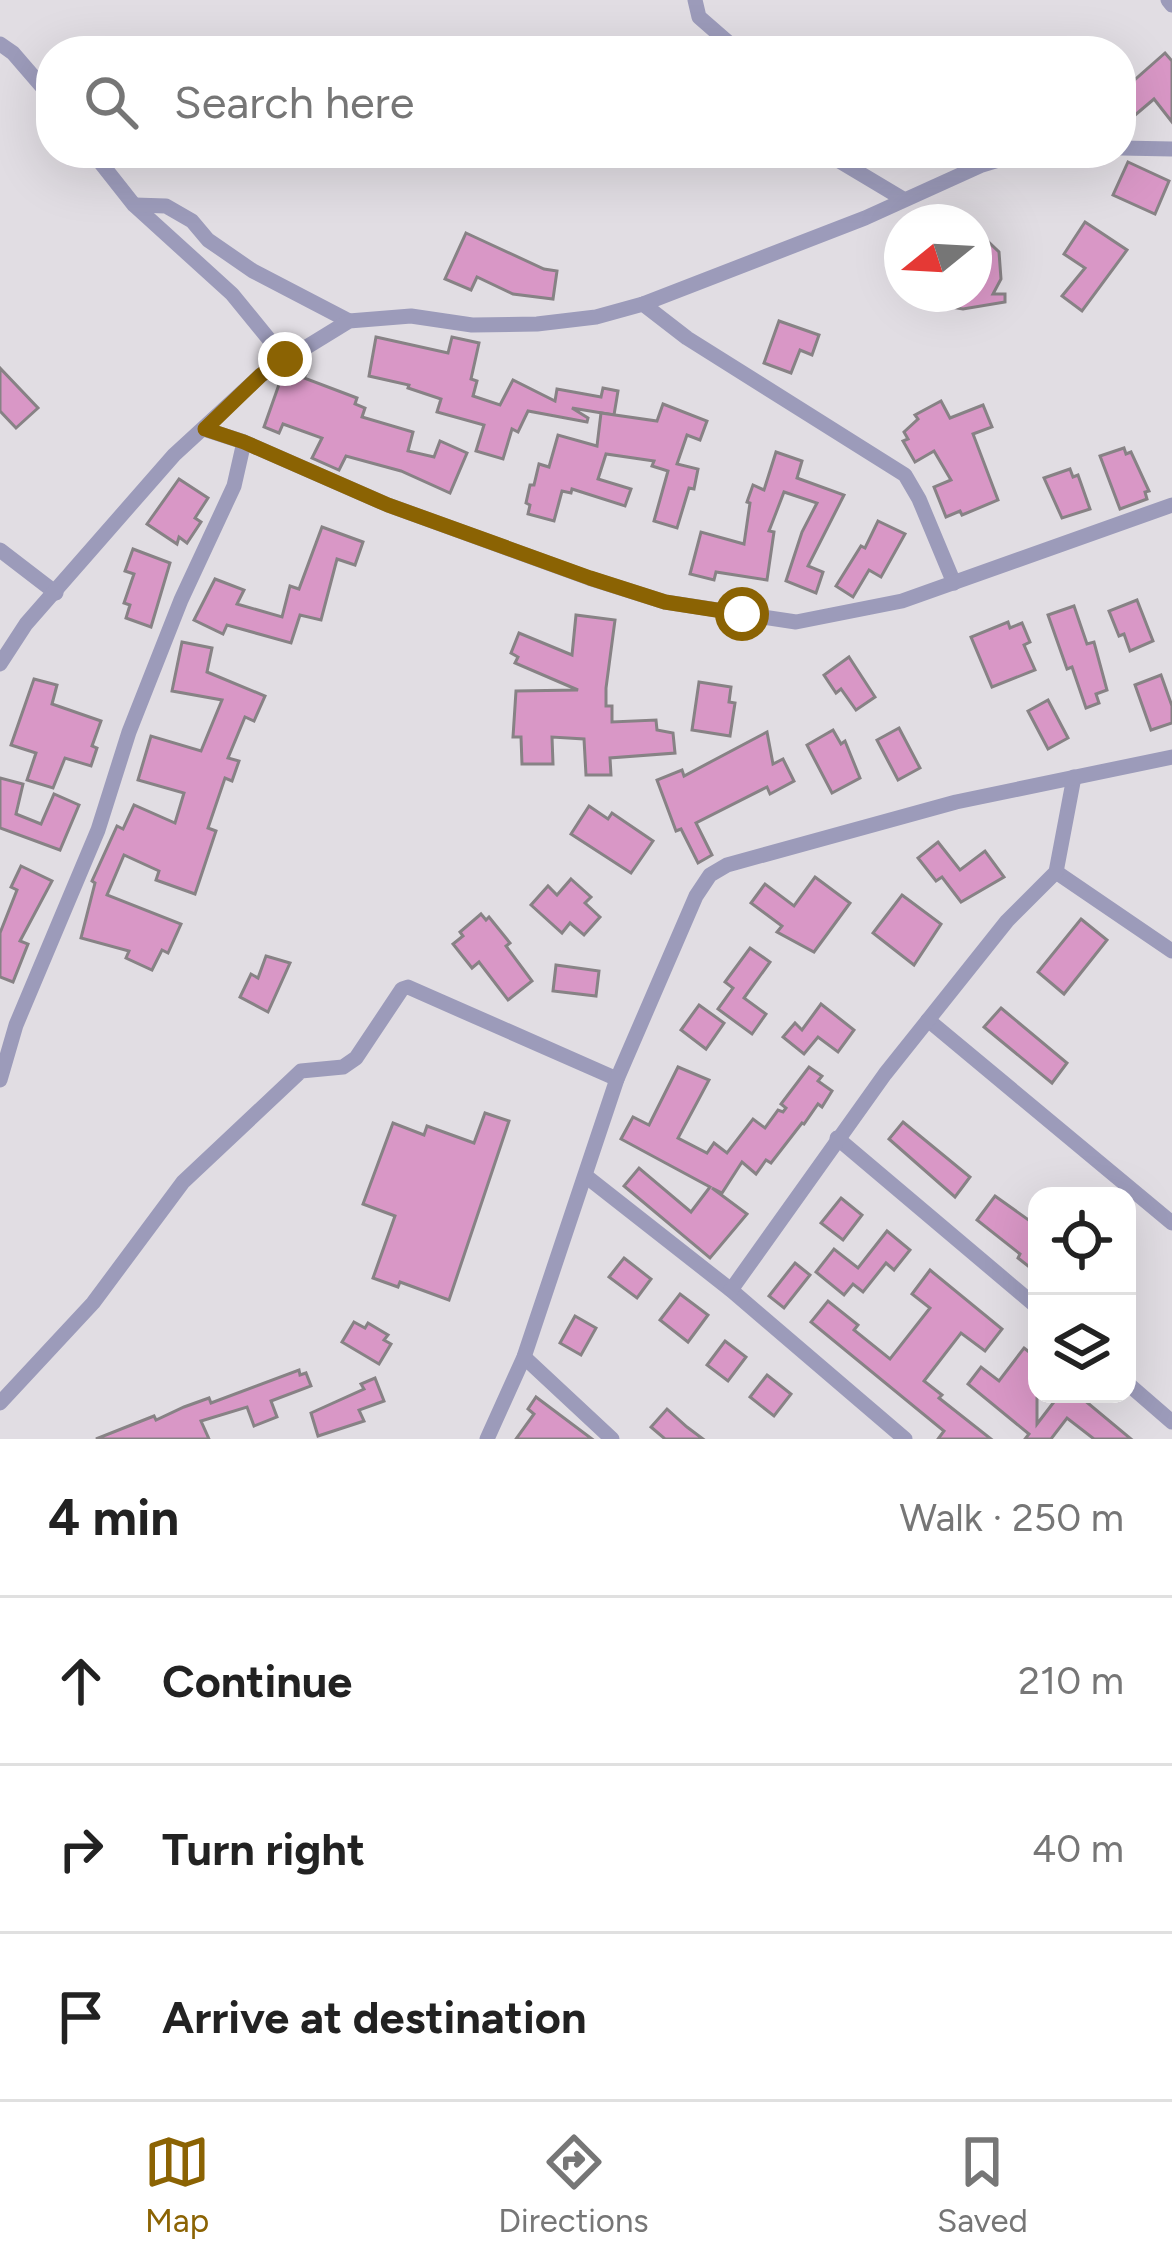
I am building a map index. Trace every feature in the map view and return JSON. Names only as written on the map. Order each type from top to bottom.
[{"type":"street","points":[[695,0],[700,17],[721,36]]},
{"type":"street","points":[[0,44],[36,79]]},
{"type":"street","points":[[1136,148],[1172,148]]},
{"type":"street","points":[[105,168],[134,205],[232,294],[285,359]]},
{"type":"street","points":[[851,168],[903,199]]},
{"type":"street","points":[[0,664],[26,624],[145,485],[261,375],[349,321],[411,316],[472,325],[537,324],[596,317],[643,304],[975,168]]},
{"type":"street","points":[[134,205],[166,206],[253,271],[349,321]]},
{"type":"street","points":[[643,304],[687,338],[904,476],[919,499],[954,583]]},
{"type":"street","points":[[205,429],[388,505],[665,602],[796,622],[902,601],[1172,505]]},
{"type":"street","points":[[0,1080],[16,1025],[98,830],[129,732],[181,599],[233,486],[244,442]]},
{"type":"street","points":[[0,550],[56,593]]},
{"type":"street","points":[[487,1439],[524,1357],[617,1079],[695,896],[710,875],[727,865],[956,802],[1172,757]]},
{"type":"street","points":[[730,1290],[837,1138],[928,1021],[1006,921],[1056,872],[1074,777]]},
{"type":"street","points":[[1056,872],[1172,951]]},
{"type":"street","points":[[0,1403],[93,1303],[183,1182],[302,1071],[343,1067],[356,1058],[402,989],[408,987],[617,1079]]},
{"type":"street","points":[[928,1021],[1172,1223]]},
{"type":"street","points":[[837,1138],[1028,1299]]},
{"type":"street","points":[[586,1178],[730,1290],[905,1439]]},
{"type":"street","points":[[524,1357],[604,1437]]},
{"type":"street","points":[[1136,1392],[1172,1422]]},
{"type":"building","points":[[1165,53],[1172,61],[1172,122],[1154,99],[1136,114],[1136,79]]},
{"type":"building","points":[[1136,166],[1169,181],[1155,214],[1113,195],[1125,168]]},
{"type":"building","points":[[1085,222],[1127,250],[1082,311],[1062,296],[1085,268],[1064,254]]},
{"type":"building","points":[[466,233],[557,271],[553,299],[513,294],[477,277],[471,290],[445,279]]},
{"type":"building","points":[[992,245],[999,252],[1001,279],[993,294],[1005,294],[1005,302],[992,304]]},
{"type":"building","points":[[779,321],[819,335],[812,355],[800,350],[791,373],[764,363]]},
{"type":"building","points":[[376,337],[448,353],[452,337],[479,343],[471,379],[477,381],[473,396],[500,405],[513,380],[555,401],[557,389],[601,397],[603,388],[618,391],[614,415],[572,408],[588,418],[587,422],[528,411],[518,432],[512,429],[503,459],[476,451],[484,425],[437,412],[441,399],[409,385],[369,376]]},
{"type":"building","points":[[299,366],[308,370],[304,378],[357,398],[355,404],[365,408],[362,417],[413,432],[408,451],[434,457],[440,441],[467,453],[450,493],[401,471],[346,456],[339,470],[312,458],[322,438],[283,424],[279,433],[264,427],[282,376]]},
{"type":"building","points":[[0,368],[38,408],[16,428],[0,411]]},
{"type":"building","points":[[941,401],[950,418],[983,405],[992,427],[973,434],[998,500],[946,517],[934,487],[951,480],[934,451],[915,462],[903,441],[908,439],[904,432],[918,419],[915,415]]},
{"type":"building","points":[[663,404],[707,421],[700,440],[687,435],[677,464],[698,469],[677,528],[654,521],[668,471],[652,466],[654,461],[606,454],[598,479],[631,489],[625,506],[572,489],[571,493],[562,491],[554,521],[528,514],[530,485],[534,485],[539,464],[549,467],[558,435],[597,446],[601,413],[657,421]]},
{"type":"building","points":[[1124,448],[1126,454],[1131,452],[1149,491],[1145,492],[1147,499],[1120,509],[1100,456]]},
{"type":"building","points":[[776,452],[802,461],[797,478],[844,495],[808,566],[823,572],[816,593],[786,581],[817,503],[784,492],[769,531],[774,532],[767,580],[716,572],[714,580],[690,574],[701,532],[744,544],[747,502],[753,485],[764,490]]},
{"type":"building","points":[[1070,469],[1073,477],[1078,475],[1090,509],[1062,518],[1044,478]]},
{"type":"building","points":[[179,479],[208,498],[195,518],[201,522],[187,543],[179,537],[177,544],[147,524]]},
{"type":"building","points":[[878,521],[905,534],[881,577],[869,570],[853,597],[836,586],[861,546],[865,548]]},
{"type":"building","points":[[322,527],[363,542],[355,565],[337,559],[321,620],[300,615],[291,643],[227,625],[223,634],[194,620],[215,579],[244,590],[237,604],[282,617],[290,586],[299,589]]},
{"type":"building","points":[[133,549],[170,563],[151,627],[126,618],[130,605],[124,603],[134,574],[125,571]]},
{"type":"building","points":[[1137,600],[1153,641],[1130,651],[1109,611]]},
{"type":"building","points":[[1074,606],[1087,644],[1094,642],[1107,690],[1096,694],[1099,703],[1086,708],[1048,615]]},
{"type":"building","points":[[576,615],[615,620],[606,688],[612,722],[656,720],[657,730],[673,733],[675,753],[610,758],[611,775],[586,775],[584,739],[552,737],[553,764],[522,764],[521,737],[513,737],[516,691],[578,690],[515,663],[518,657],[511,653],[519,633],[572,655]]},
{"type":"building","points":[[1008,622],[1010,628],[1022,623],[1030,642],[1024,645],[1035,670],[992,687],[971,637]]},
{"type":"building","points":[[182,642],[212,648],[207,672],[265,696],[254,721],[245,717],[228,758],[239,761],[232,781],[225,778],[208,828],[216,831],[195,894],[156,880],[159,871],[124,855],[107,895],[181,924],[168,953],[162,950],[152,970],[126,958],[129,951],[81,938],[92,881],[117,826],[123,829],[134,805],[175,823],[184,793],[138,780],[151,736],[201,751],[222,700],[172,691]]},
{"type":"building","points":[[849,657],[875,697],[856,710],[824,675]]},
{"type":"building","points":[[1161,675],[1172,706],[1172,723],[1151,730],[1135,685]]},
{"type":"building","points":[[34,679],[57,685],[52,704],[101,721],[91,766],[65,758],[53,788],[27,780],[36,753],[11,745]]},
{"type":"building","points":[[699,682],[731,687],[729,702],[735,703],[730,736],[692,730]]},
{"type":"building","points":[[1048,700],[1068,738],[1048,749],[1028,711]]},
{"type":"building","points":[[899,728],[920,768],[898,780],[877,740]]},
{"type":"building","points":[[833,730],[841,744],[845,741],[860,778],[832,793],[807,745]]},
{"type":"building","points":[[767,732],[773,764],[783,759],[794,781],[770,794],[767,787],[696,823],[712,855],[698,863],[681,829],[676,831],[657,780],[682,770],[684,776]]},
{"type":"building","points":[[0,778],[23,784],[16,814],[41,824],[54,794],[79,805],[60,850],[0,828]]},
{"type":"building","points":[[589,806],[608,819],[612,813],[653,841],[631,873],[571,834]]},
{"type":"building","points":[[938,842],[960,870],[985,851],[1004,877],[961,902],[942,877],[936,881],[918,858]]},
{"type":"building","points":[[21,866],[52,881],[20,941],[28,944],[13,982],[0,977],[0,933]]},
{"type":"building","points":[[815,877],[850,903],[814,952],[777,932],[782,926],[751,903],[765,884],[794,906]]},
{"type":"building","points":[[571,879],[591,897],[585,903],[600,917],[584,935],[570,923],[562,933],[531,905],[548,886],[557,895]]},
{"type":"building","points":[[902,895],[941,924],[914,965],[873,933]]},
{"type":"building","points":[[481,914],[510,943],[506,946],[532,981],[508,1000],[479,962],[472,968],[453,944]]},
{"type":"building","points":[[1081,919],[1107,940],[1064,994],[1038,972]]},
{"type":"building","points":[[750,948],[770,962],[744,998],[766,1014],[752,1034],[718,1009],[733,988],[725,982]]},
{"type":"building","points":[[266,956],[290,963],[268,1012],[240,997],[251,974],[258,978]]},
{"type":"building","points":[[556,965],[599,971],[596,996],[553,991]]},
{"type":"building","points":[[821,1004],[854,1030],[838,1052],[818,1037],[804,1054],[783,1037],[795,1023],[802,1030]]},
{"type":"building","points":[[699,1005],[724,1023],[706,1049],[681,1030]]},
{"type":"building","points":[[1001,1008],[1067,1063],[1052,1083],[984,1027]]},
{"type":"building","points":[[678,1067],[709,1080],[678,1138],[707,1153],[714,1143],[727,1153],[753,1119],[765,1128],[778,1110],[786,1108],[781,1104],[809,1067],[832,1091],[771,1163],[766,1160],[756,1174],[742,1162],[722,1193],[712,1188],[747,1214],[710,1258],[624,1186],[639,1168],[691,1212],[710,1187],[621,1139],[633,1117],[649,1125]]},
{"type":"building","points":[[485,1113],[509,1121],[449,1300],[400,1282],[398,1287],[373,1278],[395,1216],[363,1204],[393,1123],[424,1135],[427,1126],[474,1143]]},
{"type":"building","points":[[903,1122],[970,1177],[955,1197],[889,1139]]},
{"type":"building","points":[[995,1196],[1028,1220],[1028,1266],[1018,1258],[1020,1254],[977,1220]]},
{"type":"building","points":[[841,1198],[862,1215],[843,1240],[821,1223]]},
{"type":"building","points":[[887,1231],[910,1250],[894,1270],[886,1263],[863,1292],[853,1284],[844,1295],[816,1272],[834,1249],[858,1268]]},
{"type":"building","points":[[624,1258],[651,1279],[637,1298],[609,1277]]},
{"type":"building","points":[[795,1263],[810,1275],[784,1308],[769,1296]]},
{"type":"building","points":[[930,1270],[1002,1329],[985,1351],[961,1333],[924,1381],[991,1439],[938,1439],[944,1431],[811,1322],[828,1301],[890,1359],[930,1308],[912,1294]]},
{"type":"building","points":[[680,1294],[708,1315],[688,1342],[660,1320]]},
{"type":"building","points":[[575,1316],[596,1328],[581,1355],[560,1343]]},
{"type":"building","points":[[354,1322],[365,1328],[368,1323],[388,1335],[384,1340],[391,1344],[379,1364],[342,1342]]},
{"type":"building","points":[[725,1341],[746,1357],[728,1381],[707,1365]]},
{"type":"building","points":[[1024,1348],[1028,1351],[1028,1403],[1037,1403],[1037,1424],[1053,1403],[1088,1403],[1131,1439],[1094,1439],[1067,1418],[1051,1439],[1025,1439],[1029,1434],[968,1384],[981,1367],[999,1381]]},
{"type":"building","points":[[299,1370],[300,1375],[306,1373],[311,1386],[271,1401],[277,1417],[254,1426],[247,1407],[201,1421],[209,1439],[96,1439],[154,1416],[156,1420],[209,1398],[211,1403]]},
{"type":"building","points":[[767,1375],[791,1394],[774,1416],[750,1397]]},
{"type":"building","points":[[375,1378],[384,1401],[359,1410],[364,1421],[318,1436],[311,1413],[364,1389],[361,1384]]},
{"type":"building","points":[[536,1397],[592,1439],[516,1439],[534,1414],[528,1409]]},
{"type":"building","points":[[667,1409],[703,1439],[665,1439],[651,1427]]},
{"type":"route","points":[[285,359],[261,375],[205,429],[388,505],[590,578],[665,602],[742,614]]}]
